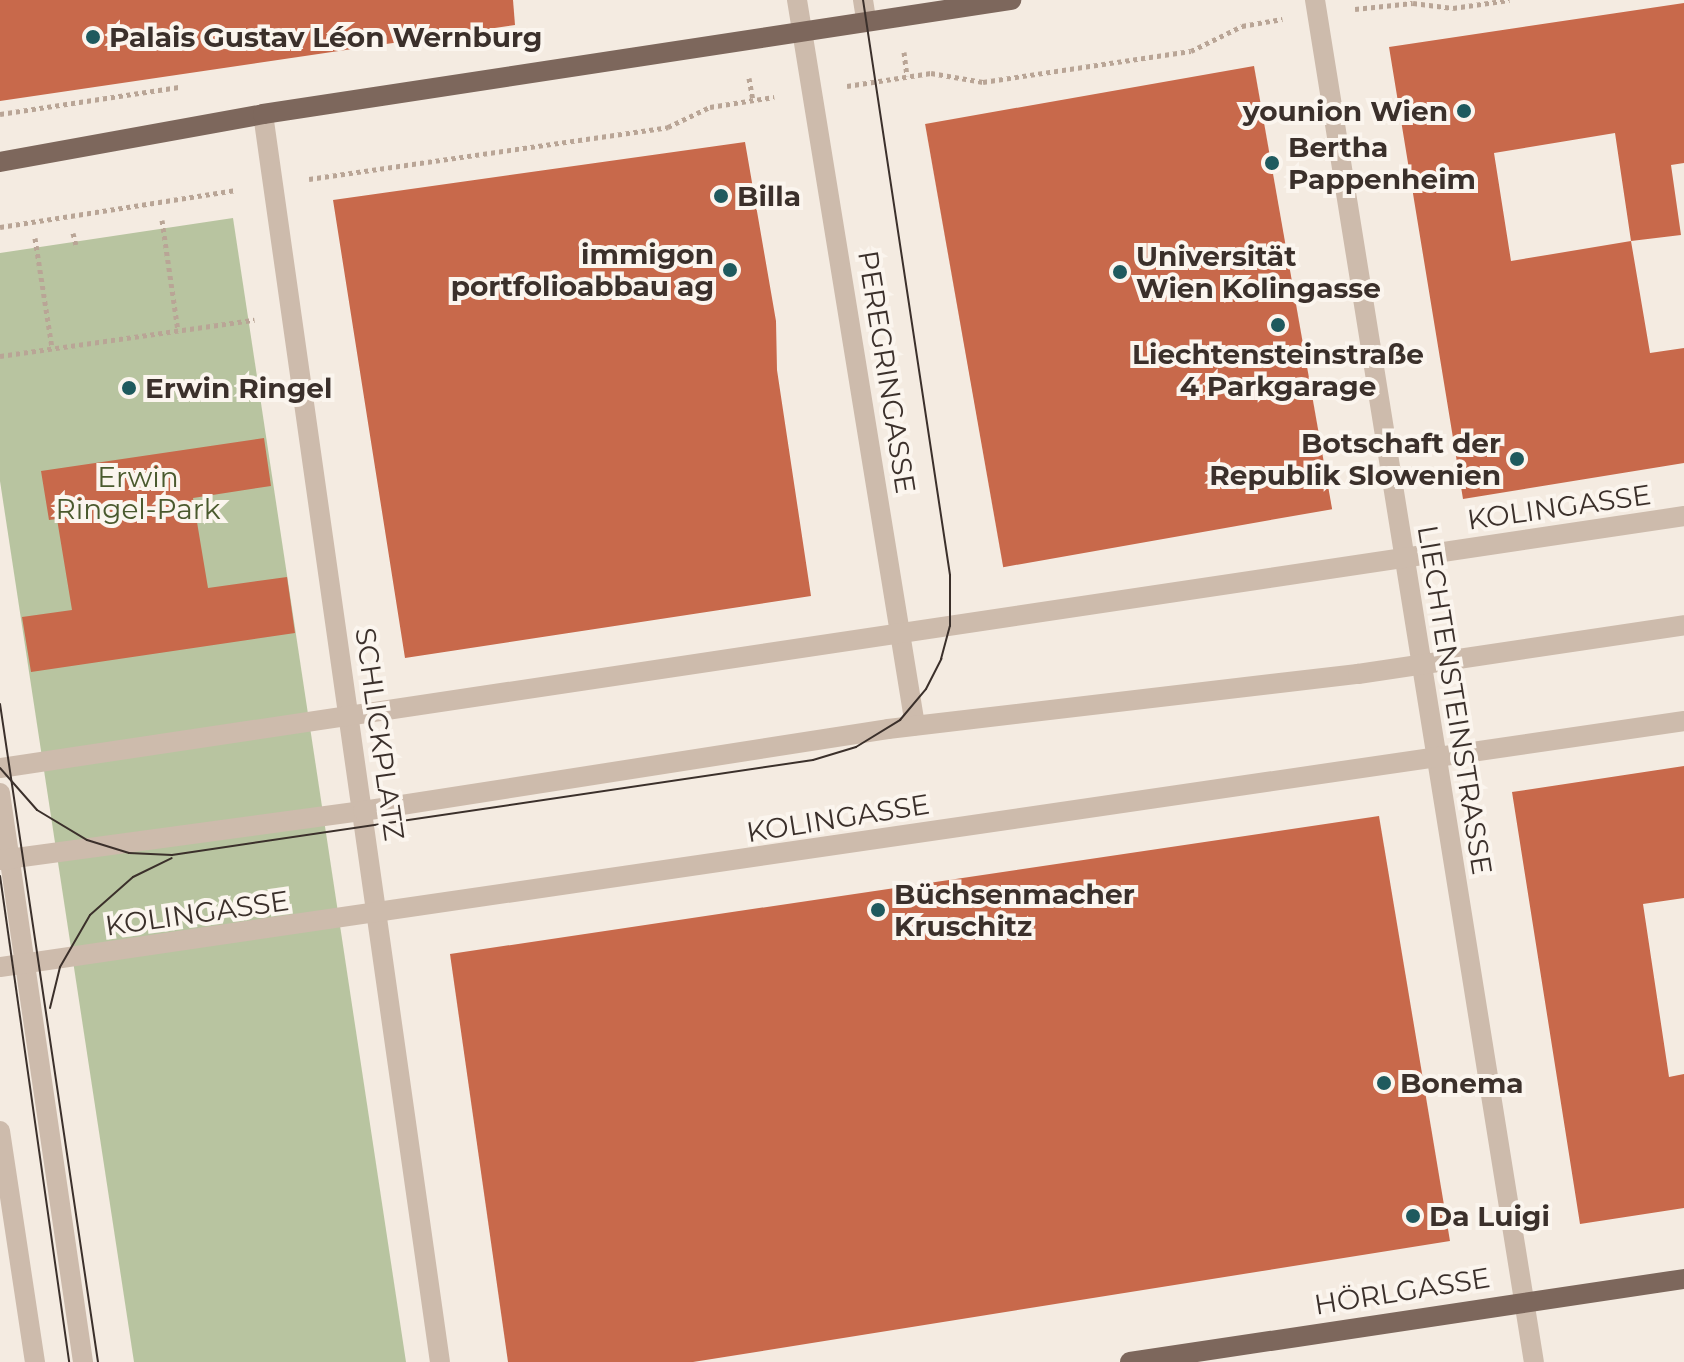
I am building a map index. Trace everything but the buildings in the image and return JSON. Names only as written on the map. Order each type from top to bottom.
[{"type":"main road","points":[[0,162],[263,114],[801,28],[865,10],[1011,0]]},
{"type":"main road","name":"HÖRLGASSE","points":[[1130,1362],[1684,1279]]},
{"type":"street","name":"PEREGRINGASSE","points":[[797,0],[915,725]]},
{"type":"street","name":"LIECHTENSTEINSTRASSE","points":[[1316,6],[1534,1362]]},
{"type":"street","name":"SCHLICKPLATZ","points":[[263,114],[440,1362]]},
{"type":"street","name":"KOLINGASSE","points":[[0,768],[1684,516]]},
{"type":"street","points":[[5,859],[363,811],[915,725],[1421,665],[1684,625]]},
{"type":"street","name":"KOLINGASSE","points":[[0,967],[378,916],[1684,721]]},
{"type":"street","points":[[0,793],[5,859],[25,964],[83,1362]]},
{"type":"street","points":[[0,1131],[35,1362]]},
{"type":"path","points":[[0,227],[668,127],[710,107],[931,73],[983,82],[1191,51],[1242,26],[1316,6],[1413,3],[1453,8],[1509,0]]},
{"type":"path","points":[[1390,171],[1392,185]]},
{"type":"path","points":[[162,220],[178,331]]},
{"type":"path","points":[[73,233],[76,245]]},
{"type":"path","points":[[35,238],[52,349]]},
{"type":"path","points":[[0,356],[254,320]]},
{"type":"green space","name":"Erwin Ringel-Park","points":[[233,218],[406,1362],[134,1362],[0,481],[0,253]]},
{"type":"tram line","points":[[0,768],[37,810],[87,840],[129,853],[172,855],[813,760],[856,747],[900,720],[926,689],[941,659],[950,626],[950,575],[863,0]]},
{"type":"tram line","points":[[0,704],[98,1362]]},
{"type":"tram line","points":[[50,1008],[60,967],[90,915],[133,877],[172,858]]},
{"type":"tram line","points":[[0,876],[69,1362]]},
{"type":"place","name":"Palais Gustav Léon Wernburg","points":[[93,37]]},
{"type":"place","name":"younion Wien","points":[[1464,111]]},
{"type":"place","name":"Bertha Pappenheim","points":[[1272,163]]},
{"type":"place","name":"Billa","points":[[721,196]]},
{"type":"place","name":"immigon portfolioabbau ag","points":[[730,270]]},
{"type":"place","name":"Universität Wien Kolingasse","points":[[1120,272]]},
{"type":"place","name":"Liechtensteinstraße 4 Parkgarage","points":[[1278,325]]},
{"type":"place","name":"Erwin Ringel","points":[[129,388]]},
{"type":"place","name":"Botschaft der Republik Slowenien","points":[[1517,459]]},
{"type":"place","name":"Büchsenmacher Kruschitz","points":[[878,910]]},
{"type":"place","name":"Bonema","points":[[1384,1083]]},
{"type":"place","name":"Da Luigi","points":[[1413,1216]]}]
